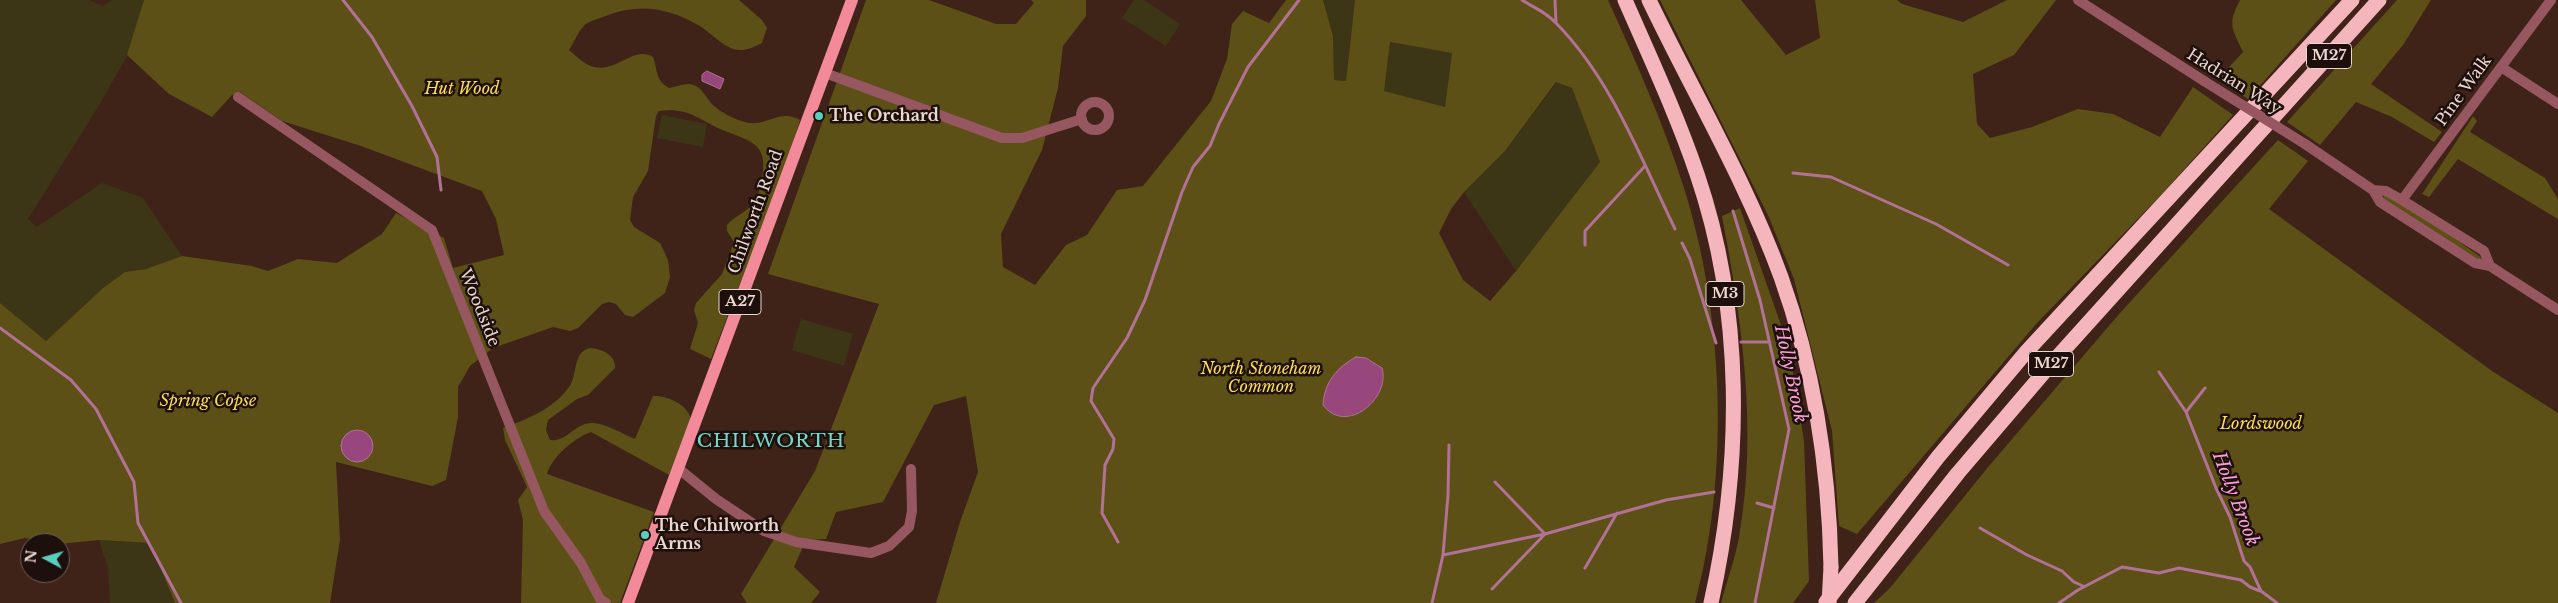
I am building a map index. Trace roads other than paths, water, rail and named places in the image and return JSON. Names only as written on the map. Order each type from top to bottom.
[{"type":"highway","name":"M3","points":[[1625,0],[1698,175],[1714,237],[1724,288],[1732,368],[1734,438],[1721,559],[1711,603]]},
{"type":"highway","points":[[1649,0],[1753,210],[1781,277],[1804,354],[1818,423],[1831,532],[1829,603]]},
{"type":"highway","name":"M27","points":[[1825,603],[1938,457],[2027,351],[2352,0]]},
{"type":"highway","name":"M27","points":[[1855,603],[1958,474],[2052,364],[2379,0]]},
{"type":"main road","name":"Chilworth Road","points":[[628,603],[852,0]]},
{"type":"street","name":"Hadrian Way","points":[[2078,0],[2305,144],[2373,190],[2380,202],[2475,263],[2490,266],[2558,310]]},
{"type":"street","name":"Pine Walk","points":[[2402,200],[2551,0]]},
{"type":"street","points":[[2500,67],[2558,104]]},
{"type":"street","points":[[825,73],[1002,138],[1022,138],[1082,119]]},
{"type":"street","name":"Woodside","points":[[238,97],[432,230],[544,511],[581,563],[599,602]]},
{"type":"street","name":"Hadrian Way","points":[[2373,190],[2386,191],[2484,251],[2490,266]]},
{"type":"street","points":[[679,469],[716,499],[764,531],[796,542],[871,553],[889,546],[909,527],[912,511],[911,469]]},
{"type":"waterway","points":[[343,0],[372,37],[412,106],[437,157],[441,190]]},
{"type":"waterway","points":[[1118,542],[1102,513],[1105,465],[1113,449],[1114,439],[1091,401],[1093,388],[1127,338],[1145,300],[1182,192],[1193,167],[1210,146],[1248,67],[1299,0]]},
{"type":"waterway","points":[[1522,0],[1552,19],[1576,45],[1593,69],[1624,121],[1675,229]]},
{"type":"waterway","points":[[1555,0],[1556,22]]},
{"type":"waterway","points":[[1585,245],[1585,231],[1645,166]]},
{"type":"waterway","name":"Holly Brook","points":[[1793,173],[1831,177],[1936,224],[2008,265]]},
{"type":"waterway","name":"Holly Brook","points":[[1733,211],[1760,300],[1789,429],[1755,603]]},
{"type":"waterway","points":[[1682,243],[1690,259],[1716,343]]},
{"type":"waterway","points":[[0,328],[71,380],[96,409],[134,482],[138,523],[181,603]]},
{"type":"waterway","points":[[1741,342],[1770,342]]},
{"type":"waterway","name":"Holly Brook","points":[[2159,372],[2186,412],[2216,488],[2230,517],[2244,561],[2250,567],[2261,591],[2277,603]]},
{"type":"waterway","points":[[2186,412],[2205,388]]},
{"type":"waterway","points":[[1432,603],[1443,555],[1448,495],[1449,445]]},
{"type":"waterway","points":[[1492,589],[1545,534],[1495,482]]},
{"type":"waterway","points":[[1443,555],[1545,534],[1666,500],[1714,492]]},
{"type":"waterway","points":[[1757,503],[1774,508]]},
{"type":"waterway","points":[[1585,568],[1617,513]]},
{"type":"waterway","points":[[1980,528],[2027,555],[2062,571],[2074,582],[2083,586]]},
{"type":"waterway","points":[[2059,603],[2078,590],[2122,567],[2159,573],[2179,568],[2241,580],[2250,587],[2260,591]]},
{"type":"place","name":"The Orchard","points":[[819,116]]},
{"type":"place","name":"The Chilworth Arms","points":[[645,535]]},
{"type":"district","name":"CHILWORTH","points":[[771,442]]},
{"type":"park label","name":"Hut Wood","points":[[462,89]]},
{"type":"park label","name":"North Stoneham Common","points":[[1261,378]]},
{"type":"park label","name":"Spring Copse","points":[[208,401]]},
{"type":"park label","name":"Lordswood","points":[[2261,424]]}]
